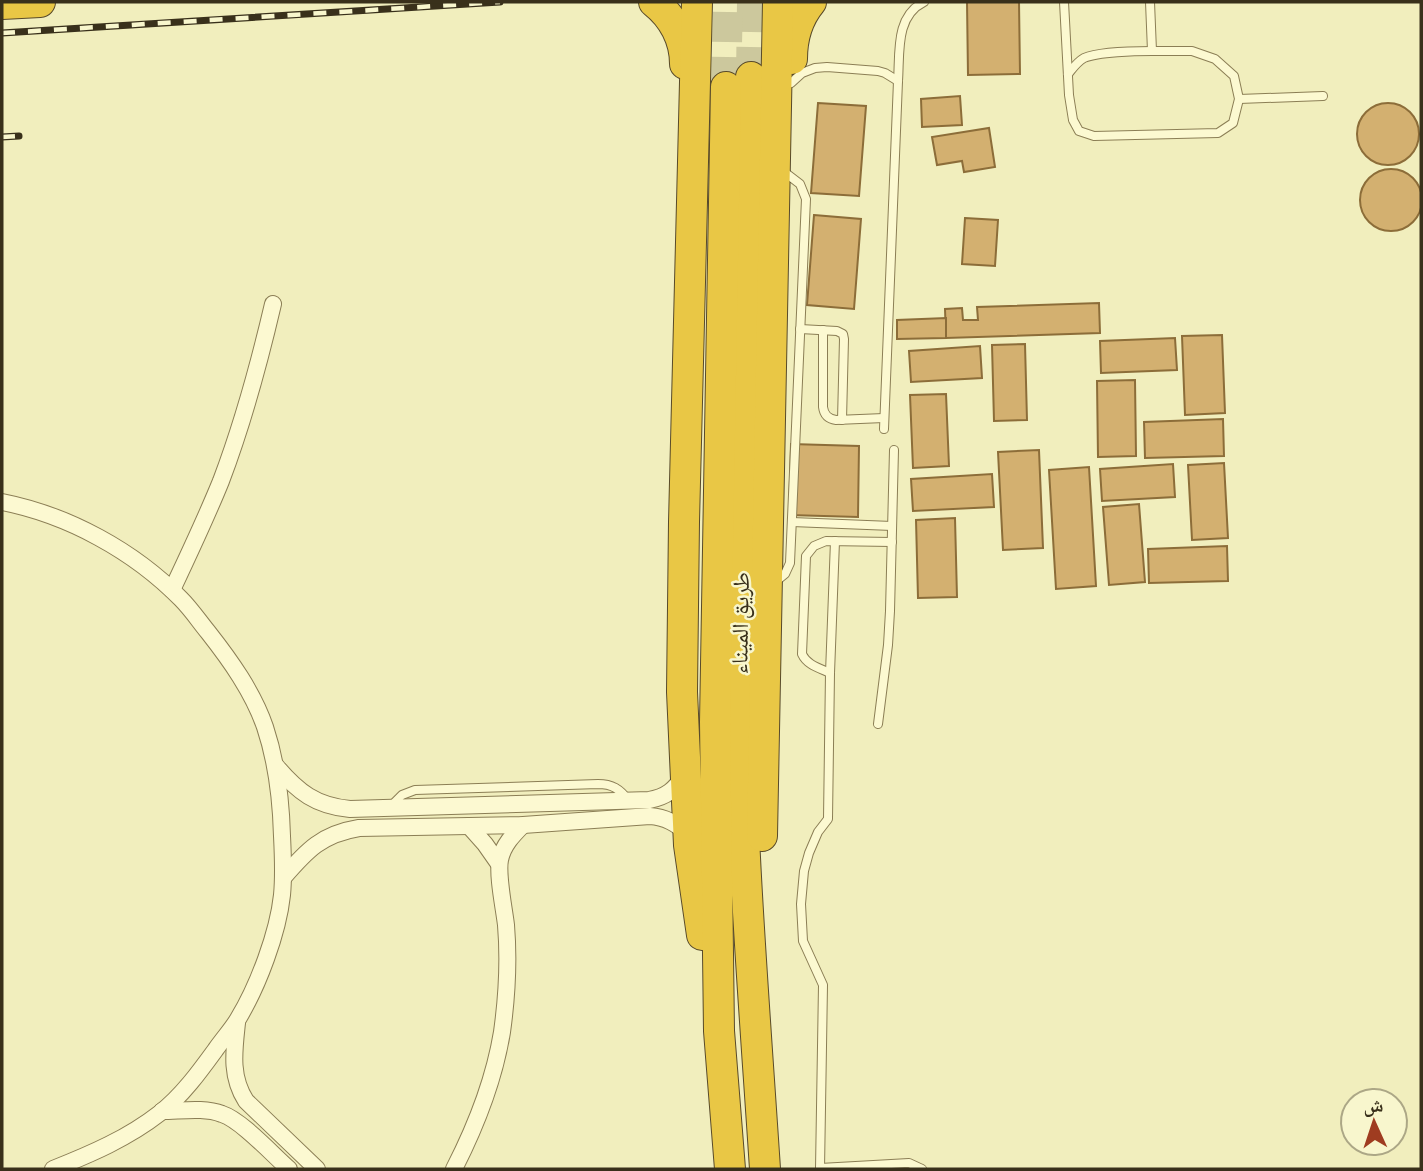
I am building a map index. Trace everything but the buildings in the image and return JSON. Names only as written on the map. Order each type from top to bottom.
[{"type":"highway","points":[[2,4],[40,2]]},
{"type":"highway","points":[[654,2],[674,24],[683,44],[687,120],[694,136]]},
{"type":"highway","points":[[696,2],[682,692],[689,834],[709,985],[719,1031]]},
{"type":"highway","points":[[750,925],[761,887],[778,2]]},
{"type":"highway","points":[[775,134],[791,94],[793,36],[801,15],[811,2]]},
{"type":"highway","name":"طريق الميناء","points":[[730,1169],[719,1031],[715,722],[738,82],[739,664],[742,808],[765,1169]]},
{"type":"street","points":[[172,590],[230,456],[259,363],[273,304]]},
{"type":"street","points":[[2,502],[40,512],[76,526],[122,552],[160,578],[184,601],[227,657],[264,725],[281,799],[282,898],[265,961],[237,1021],[184,1090],[162,1111],[121,1139],[53,1169]]},
{"type":"street","points":[[275,765],[307,796],[328,806],[350,809],[649,800],[664,796],[677,787],[686,773]]},
{"type":"street","points":[[283,878],[312,846],[349,829],[523,825],[658,817],[673,821],[689,834]]},
{"type":"street","points":[[454,1169],[488,1091],[503,1026],[508,950],[499,864],[504,847],[523,825]]},
{"type":"street","points":[[469,826],[499,864]]},
{"type":"street","points":[[237,1021],[234,1070],[240,1092],[246,1101],[317,1169]]},
{"type":"street","points":[[162,1111],[194,1110],[220,1113],[234,1120],[289,1169]]},
{"type":"lane","points":[[884,429],[898,81],[903,23],[912,10],[924,2]]},
{"type":"lane","points":[[1064,2],[1068,75],[1073,120],[1079,131],[1094,136],[1218,133],[1233,123],[1239,99],[1234,76],[1215,59],[1192,51],[1120,52],[1086,57],[1074,65],[1068,75]]},
{"type":"lane","points":[[1150,2],[1152,51]]},
{"type":"lane","points":[[792,83],[808,70],[827,67],[878,71],[898,81]]},
{"type":"lane","points":[[1239,99],[1323,96]]},
{"type":"lane","points":[[766,586],[781,579],[790,563],[806,199],[800,184],[775,166]]},
{"type":"lane","points":[[800,329],[839,332],[844,337],[842,420]]},
{"type":"lane","points":[[822,330],[824,411],[828,417],[842,420],[884,418]]},
{"type":"lane","points":[[878,724],[888,645],[894,450]]},
{"type":"lane","points":[[792,522],[892,526]]},
{"type":"lane","points":[[835,541],[828,819],[818,832],[809,853],[804,871],[801,904],[803,941],[823,985],[820,1168],[909,1163],[922,1169]]},
{"type":"lane","points":[[830,673],[807,662],[801,649],[806,556],[814,545],[820,542],[892,542]]},
{"type":"tunnel","points":[[726,87],[728,2]]},
{"type":"tunnel","points":[[751,77],[752,2]]},
{"type":"railway","points":[[2,33],[500,2]]},
{"type":"railway","points":[[2,137],[19,136]]}]
